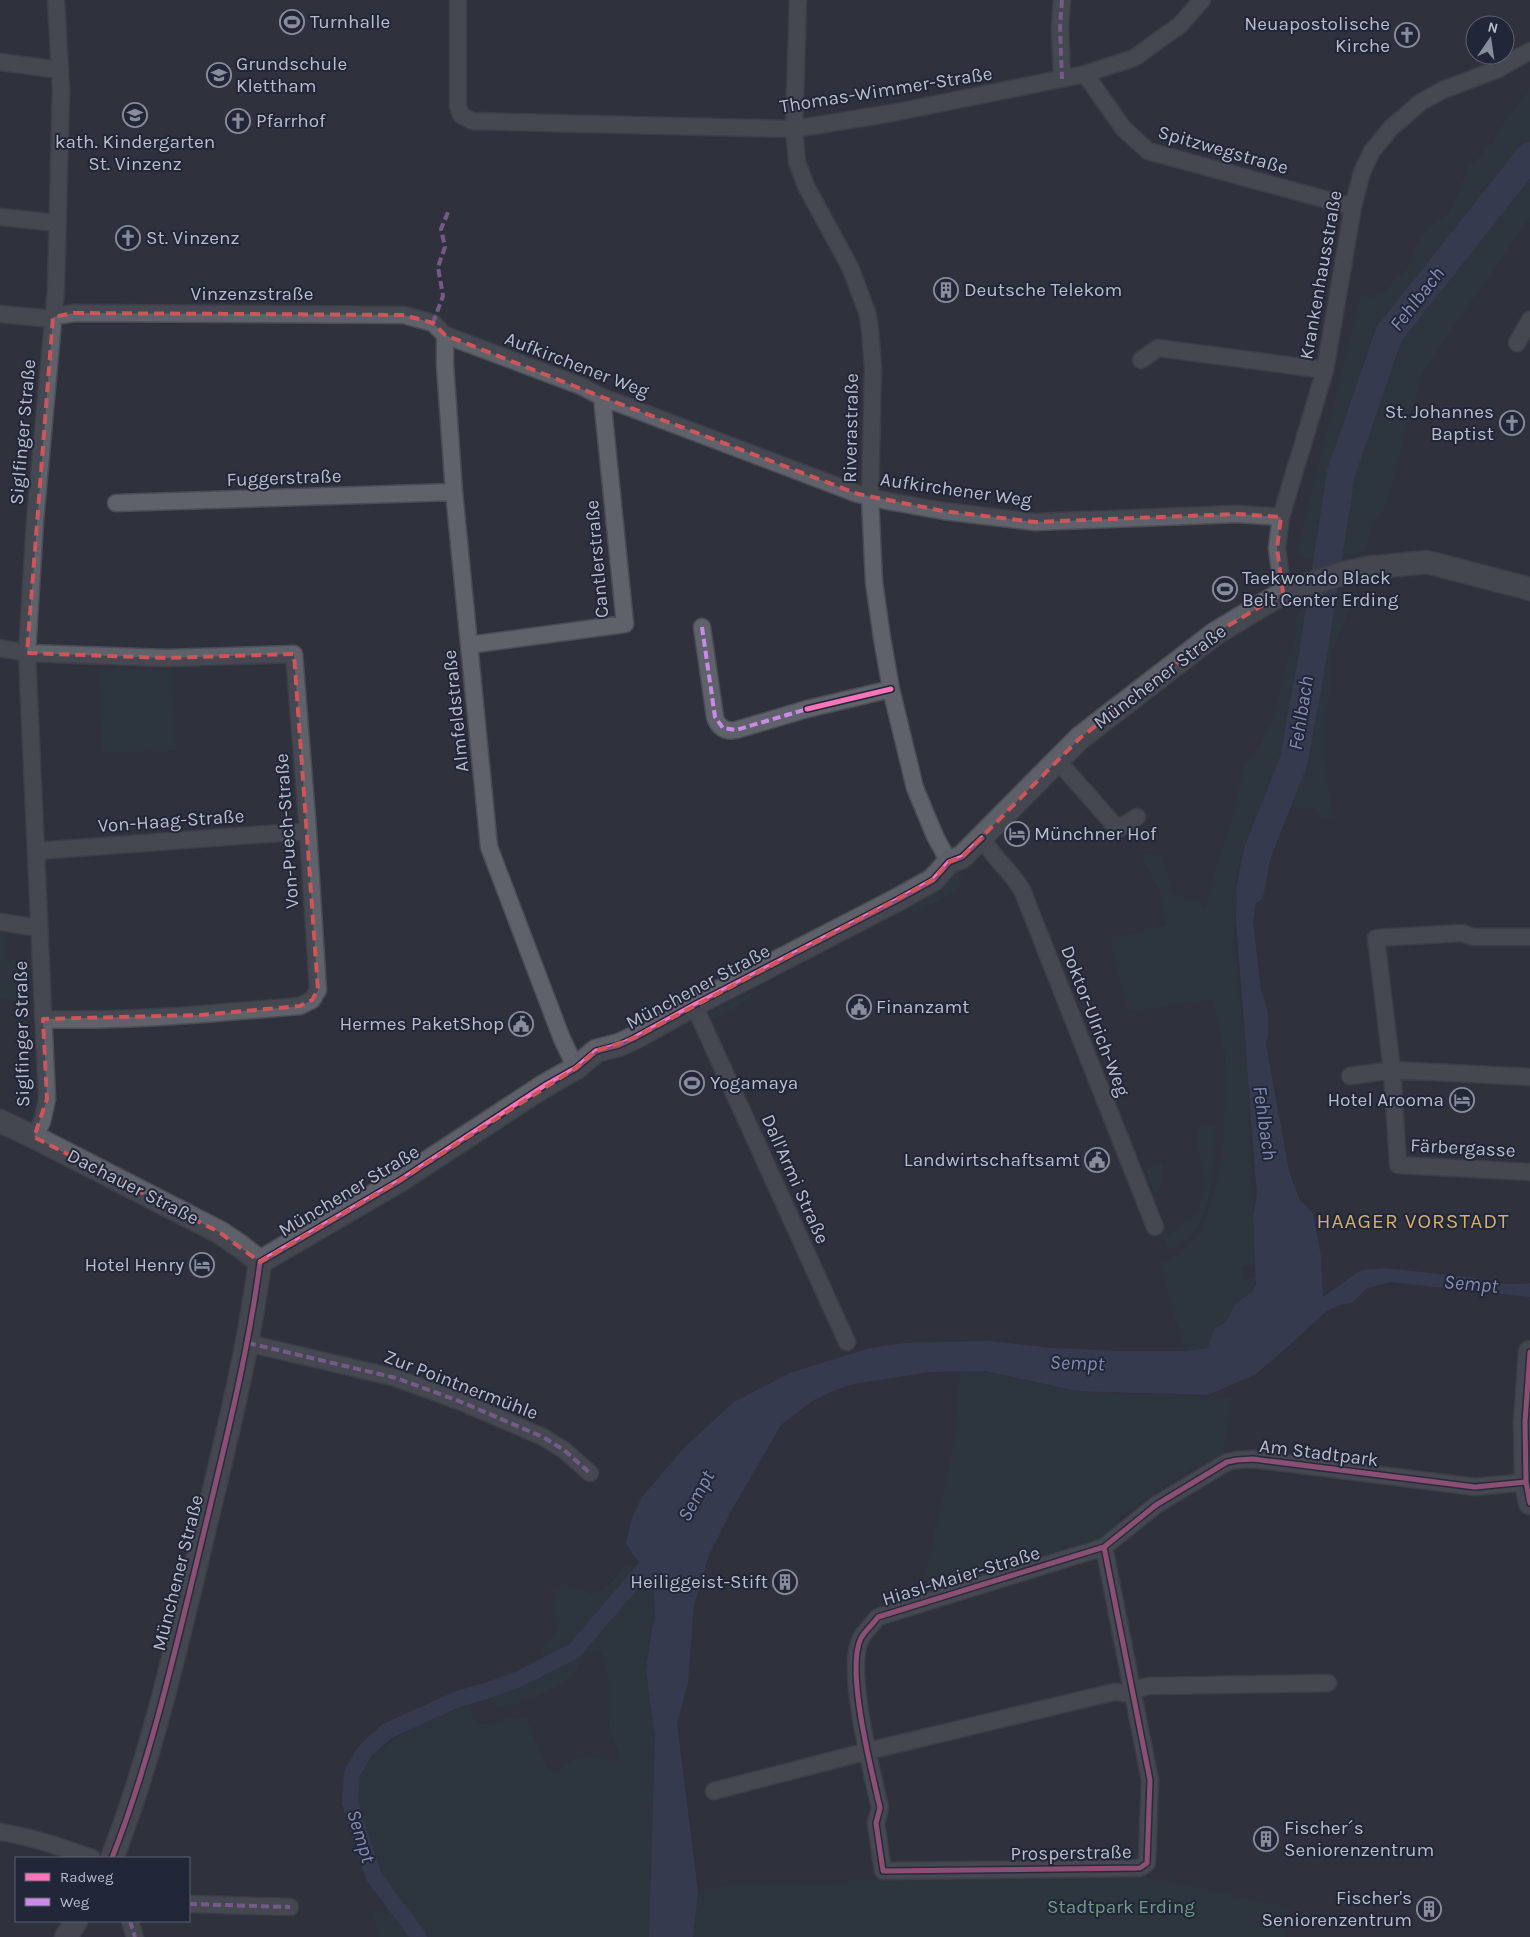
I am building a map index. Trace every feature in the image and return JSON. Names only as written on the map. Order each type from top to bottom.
[{"type":"street","name":"Siglfinger Straße","points":[[34,1136],[42,1122],[47,1099],[27,653],[35,521],[54,317],[58,224],[60,70],[56,0]]},
{"type":"street","name":"Thomas-Wimmer-Straße","points":[[458,0],[458,106],[462,115],[472,121],[794,129],[892,113],[1085,74],[1134,58],[1180,25],[1202,0]]},
{"type":"street","name":"Riverastraße","points":[[798,0],[794,129],[797,162],[806,186],[850,267],[867,312],[873,368],[870,498],[874,582],[891,689],[915,788],[934,836],[949,862]]},
{"type":"street","points":[[1062,0],[1060,26],[1062,79]]},
{"type":"street","name":"Krankenhausstraße","points":[[1284,593],[1277,548],[1281,517],[1325,370],[1353,207],[1362,172],[1372,151],[1390,128],[1421,102],[1443,90],[1498,69],[1530,51]]},
{"type":"street","points":[[0,62],[60,70]]},
{"type":"street","name":"Spitzwegstraße","points":[[1085,74],[1123,128],[1148,151],[1353,207]]},
{"type":"street","points":[[0,217],[58,224]]},
{"type":"street","name":"Vinzenzstraße","points":[[0,314],[43,318],[74,313],[404,315],[433,323],[445,335]]},
{"type":"street","points":[[1517,343],[1530,320]]},
{"type":"street","name":"Aufkirchener Weg","points":[[445,335],[581,386],[602,397],[870,498],[943,511],[1034,522],[1228,514],[1281,517]]},
{"type":"street","name":"Almfeldstraße","points":[[445,335],[445,365],[454,492],[489,847],[562,1039],[576,1068]]},
{"type":"street","points":[[1141,360],[1158,348],[1325,370]]},
{"type":"street","name":"Cantlerstraße","points":[[469,645],[625,624],[602,397]]},
{"type":"street","name":"Fuggerstraße","points":[[116,503],[454,492]]},
{"type":"street","name":"Münchener Straße","points":[[112,1857],[136,1791],[160,1712],[248,1343],[260,1262],[399,1181],[576,1068],[601,1062],[619,1046],[933,880],[949,862],[962,857],[982,838],[1057,760],[1094,727],[1216,633],[1284,593],[1344,573],[1366,568],[1427,562],[1530,589]]},
{"type":"street","points":[[702,627],[715,717],[719,725],[727,730],[736,730],[807,709],[891,689]]},
{"type":"street","points":[[0,648],[27,653]]},
{"type":"street","name":"Von-Puech-Straße","points":[[27,653],[166,658],[294,654],[318,990],[312,1000],[300,1006],[200,1015],[76,1020],[43,1019]]},
{"type":"street","points":[[1057,760],[1118,829],[1137,817]]},
{"type":"street","name":"Von-Haag-Straße","points":[[36,852],[308,832]]},
{"type":"street","name":"Doktor-Ulrich-Weg","points":[[982,838],[1016,879],[1022,890],[1155,1227]]},
{"type":"street","points":[[0,922],[39,928]]},
{"type":"street","points":[[1392,1070],[1376,938],[1462,932],[1473,937],[1530,937]]},
{"type":"street","name":"Dall'Armi Straße","points":[[694,1005],[847,1342]]},
{"type":"street","points":[[1350,1076],[1392,1070],[1530,1077]]},
{"type":"street","name":"Färbergasse","points":[[1392,1070],[1398,1164],[1530,1172]]},
{"type":"street","name":"Dachauer Straße","points":[[0,1121],[34,1136],[219,1232],[260,1262]]},
{"type":"street","name":"Zur Pointnermühle","points":[[248,1343],[396,1378],[459,1401],[543,1438],[564,1450],[590,1474]]},
{"type":"street","points":[[1528,1492],[1525,1422],[1530,1352]]},
{"type":"street","name":"Am Stadtpark","points":[[1104,1547],[1156,1505],[1228,1462],[1237,1460],[1253,1459],[1528,1492]]},
{"type":"street","name":"Prosperstraße","points":[[883,1870],[1140,1868],[1147,1863],[1150,1780],[1104,1547]]},
{"type":"street","name":"Hiasl-Maier-Straße","points":[[883,1870],[876,1823],[880,1808],[855,1678],[857,1654],[861,1638],[878,1617],[1104,1547]]},
{"type":"street","points":[[714,1790],[1114,1692],[1125,1693],[1148,1686],[1328,1683]]},
{"type":"street","points":[[0,1832],[24,1836],[89,1857]]},
{"type":"street","points":[[190,1904],[290,1908]]},
{"type":"street","points":[[66,1937],[75,1922]]},
{"type":"street","points":[[130,1922],[135,1937]]},
{"type":"highlighted area","points":[[74,313],[404,315],[433,323],[445,335],[602,397],[858,494],[943,511],[1035,522],[1237,514],[1281,517],[1277,548],[1283,593],[1216,633],[1080,738],[962,857],[949,862],[933,880],[634,1038],[596,1051],[576,1068],[399,1181],[260,1262],[219,1232],[34,1137],[47,1099],[43,1019],[200,1015],[300,1006],[312,1000],[318,990],[294,654],[166,658],[27,653],[53,317]]},
{"type":"green space","points":[[1530,89],[1530,217],[1422,373],[1387,502],[1383,512],[1373,521],[1366,549],[1352,555],[1324,558],[1299,557],[1297,551],[1360,299],[1383,294],[1409,267],[1416,244],[1433,223],[1449,214],[1468,168],[1490,145],[1507,118]]},
{"type":"green space","points":[[1350,588],[1354,591],[1351,607],[1330,655],[1331,684],[1325,713],[1324,754],[1333,819],[1321,817],[1314,807],[1279,806],[1264,855],[1246,851],[1237,870],[1234,943],[1247,1065],[1255,1265],[1242,1267],[1243,1279],[1256,1278],[1252,1292],[1236,1303],[1225,1323],[1214,1329],[1208,1348],[1186,1351],[1170,1303],[1161,1265],[1184,1250],[1201,1232],[1213,1195],[1222,1155],[1225,1055],[1212,999],[1128,1011],[1110,939],[1166,925],[1159,890],[1145,864],[1143,853],[1162,856],[1170,881],[1171,892],[1206,909],[1214,874],[1234,811],[1244,764],[1254,753],[1272,722],[1285,670],[1295,640],[1296,617],[1303,606]]},
{"type":"green space","points":[[98,668],[172,670],[176,751],[102,753]]},
{"type":"green space","points":[[954,869],[965,874],[956,889],[944,898],[914,913],[912,910],[914,907]]},
{"type":"green space","points":[[0,930],[8,931],[6,959],[28,961],[30,1004],[0,997]]},
{"type":"green space","points":[[751,992],[751,999],[707,1021],[708,1012]]},
{"type":"green space","points":[[1200,1124],[1216,1125],[1215,1152],[1208,1198],[1204,1212],[1191,1236],[1167,1248],[1161,1233],[1164,1231],[1170,1236],[1181,1226],[1185,1219],[1190,1220],[1195,1215],[1201,1202],[1203,1177],[1197,1152]]},
{"type":"green space","points":[[1162,1162],[1162,1182],[1158,1193],[1154,1193],[1146,1169]]},
{"type":"green space","points":[[960,1370],[990,1373],[1076,1391],[1115,1394],[1193,1395],[1232,1399],[1223,1458],[1191,1469],[1120,1516],[1107,1543],[932,1598],[926,1572],[954,1443]]},
{"type":"green space","name":"Stadtpark Erding","points":[[626,1565],[644,1570],[654,1591],[655,1618],[646,1671],[655,1736],[650,1894],[698,1892],[730,1884],[830,1885],[881,1878],[1141,1876],[1289,1908],[1285,1937],[378,1937],[373,1913],[399,1913],[386,1901],[382,1883],[368,1854],[360,1826],[356,1804],[357,1784],[369,1762],[380,1750],[408,1731],[469,1704],[475,1724],[502,1723],[503,1719],[526,1717],[547,1767],[556,1773],[579,1758],[592,1757],[618,1762],[619,1753],[609,1732],[608,1672],[600,1651],[584,1653],[576,1671],[568,1679],[549,1691],[496,1708],[490,1701],[499,1691],[551,1667],[541,1651],[559,1629],[553,1613],[555,1592],[564,1585],[596,1595]]},
{"type":"water","points":[[1257,854],[1261,861],[1253,921],[1261,992],[1266,1004],[1268,1018],[1266,1045],[1289,1172],[1300,1200],[1313,1213],[1321,1257],[1323,1297],[1358,1272],[1385,1268],[1475,1278],[1502,1284],[1530,1283],[1530,1297],[1390,1282],[1367,1288],[1352,1303],[1339,1305],[1325,1312],[1256,1374],[1208,1395],[1076,1391],[985,1371],[929,1372],[853,1384],[812,1401],[781,1425],[732,1509],[709,1555],[694,1605],[688,1681],[677,1724],[698,1892],[693,1937],[649,1937],[655,1736],[646,1671],[655,1618],[654,1591],[649,1577],[626,1544],[632,1518],[642,1497],[685,1447],[734,1402],[790,1373],[870,1348],[905,1343],[989,1341],[1053,1348],[1120,1351],[1186,1351],[1208,1348],[1214,1329],[1225,1323],[1236,1303],[1252,1292],[1256,1284],[1253,1215],[1257,1196],[1236,918],[1238,881],[1244,865]]},
{"type":"waterway","name":"Fehlbach","points":[[1250,891],[1257,854],[1294,760],[1313,654],[1341,473],[1389,334],[1530,156]]},
{"type":"waterway","name":"Sempt","points":[[419,1937],[374,1877],[350,1803],[352,1773],[366,1750],[387,1731],[458,1699],[519,1679],[574,1651],[657,1554]]},
{"type":"marked path","points":[[1062,0],[1060,26],[1062,79]]},
{"type":"marked path","points":[[433,323],[443,296],[438,267],[445,247],[441,229],[448,212]]},
{"type":"marked path","points":[[702,627],[715,717],[723,728],[736,730],[807,709]]},
{"type":"marked path","points":[[248,1343],[396,1378],[459,1401],[543,1437],[564,1450],[590,1473]]},
{"type":"marked path","points":[[190,1904],[290,1907]]},
{"type":"marked path","points":[[130,1922],[135,1937]]},
{"type":"cycle path","points":[[807,709],[891,689]]},
{"type":"cycle path","points":[[112,1857],[138,1784],[160,1709],[179,1633],[233,1410],[255,1299],[260,1262],[399,1181],[544,1086],[576,1068],[596,1051],[619,1045],[634,1038],[897,900],[933,880],[949,862],[962,857],[982,838]]},
{"type":"cycle path","points":[[1530,1352],[1525,1422],[1526,1482],[1530,1503]]},
{"type":"cycle path","points":[[1104,1547],[1150,1780],[1147,1863],[1140,1868],[883,1871],[876,1823],[880,1808],[866,1746],[856,1673],[857,1653],[861,1638],[878,1617],[1104,1547],[1156,1505],[1227,1462],[1253,1459],[1475,1487],[1526,1482]]},
{"type":"place","name":"Turnhalle","points":[[292,22]]},
{"type":"place","name":"Neuapostolische Kirche","points":[[1407,35]]},
{"type":"place","name":"Grundschule Klettham","points":[[219,75]]},
{"type":"place","name":"kath. Kindergarten St. Vinzenz","points":[[135,115]]},
{"type":"place","name":"Pfarrhof","points":[[238,121]]},
{"type":"place","name":"St. Vinzenz","points":[[128,238]]},
{"type":"place","name":"Deutsche Telekom","points":[[946,290]]},
{"type":"place","name":"St. Johannes Baptist","points":[[1512,423]]},
{"type":"place","name":"Taekwondo Black Belt Center Erding","points":[[1225,589]]},
{"type":"place","name":"Münchner Hof","points":[[1017,834]]},
{"type":"place","name":"Finanzamt","points":[[859,1007]]},
{"type":"place","name":"Hermes PaketShop","points":[[521,1024]]},
{"type":"place","name":"Yogamaya","points":[[692,1083]]},
{"type":"place","name":"Hotel Arooma","points":[[1462,1100]]},
{"type":"place","name":"Landwirtschaftsamt","points":[[1097,1160]]},
{"type":"place","name":"Hotel Henry","points":[[202,1265]]},
{"type":"place","name":"Heiliggeist-Stift","points":[[785,1582]]},
{"type":"place","name":"Fischer´s Seniorenzentrum","points":[[1266,1839]]},
{"type":"place","name":"Fischer's Seniorenzentrum","points":[[1429,1909]]},
{"type":"district","name":"HAAGER VORSTADT","points":[[1413,1221]]}]
